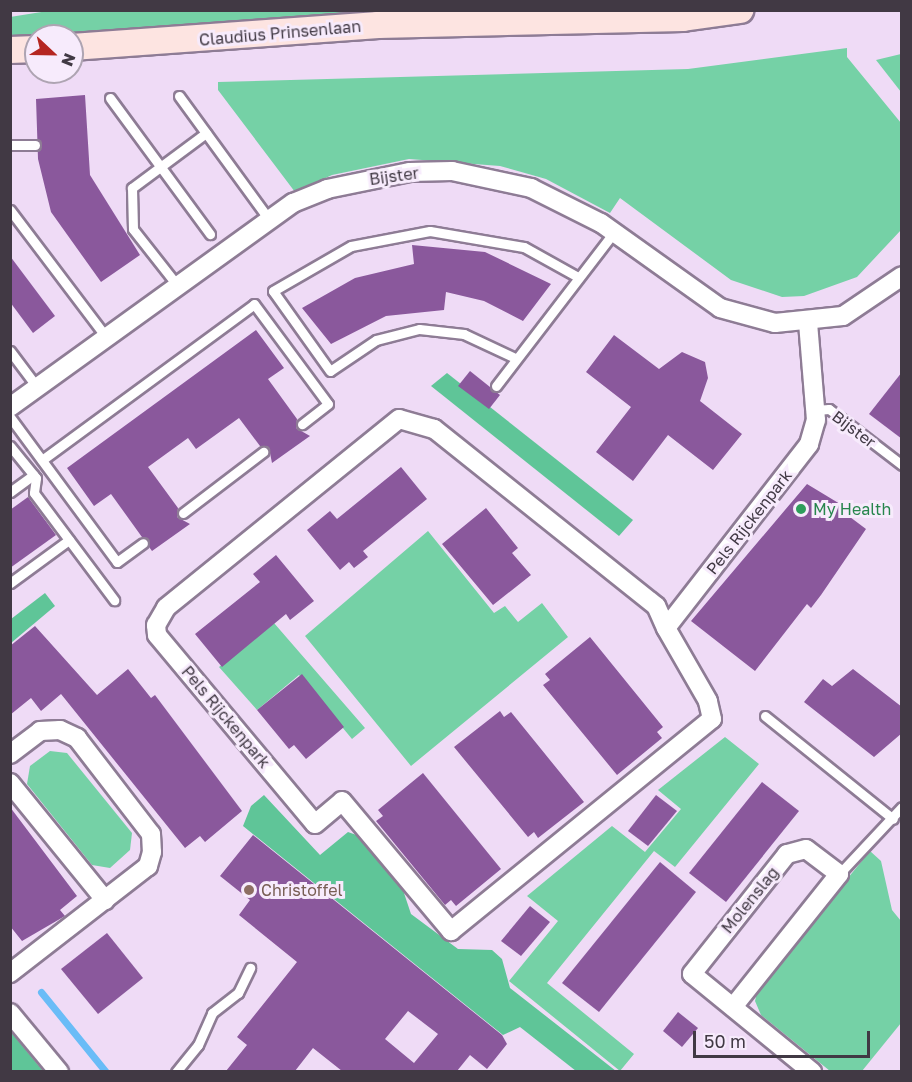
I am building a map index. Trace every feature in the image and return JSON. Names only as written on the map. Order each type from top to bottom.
[{"type":"main road","name":"Claudius Prinsenlaan","points":[[84,46],[378,25],[683,18],[740,10]]},
{"type":"street","name":"Bijster","points":[[10,407],[268,218],[327,189],[410,172],[452,171],[531,188],[614,232],[720,308],[775,323],[808,323],[856,310],[900,275]]},
{"type":"street","name":"Bijster","points":[[808,323],[815,410]]},
{"type":"street","name":"Pels Rijckenpark","points":[[666,628],[809,444],[815,410]]},
{"type":"street","name":"Pels Rijckenpark","points":[[399,419],[434,429],[656,606],[666,628],[708,702],[712,719],[451,931],[342,801],[315,824],[157,635],[156,625],[166,608],[399,419]]},
{"type":"street","points":[[10,754],[40,731],[60,730],[77,738],[151,834],[148,866],[10,973]]},
{"type":"street","points":[[10,783],[105,900]]},
{"type":"street","name":"Molenslag","points":[[813,1071],[692,974],[787,854],[806,849],[839,874]]},
{"type":"street","points":[[733,1007],[839,874]]},
{"type":"street","points":[[10,1013],[59,1071]]},
{"type":"lane","points":[[179,96],[268,218]]},
{"type":"lane","points":[[110,98],[210,234]]},
{"type":"lane","points":[[177,285],[133,229],[132,188],[206,133]]},
{"type":"lane","points":[[10,145],[34,145]]},
{"type":"lane","points":[[10,210],[106,337]]},
{"type":"lane","points":[[513,357],[464,334],[419,329],[376,340],[330,371],[273,291],[351,246],[430,231],[524,247],[578,277]]},
{"type":"lane","points":[[496,386],[513,357],[614,232]]},
{"type":"lane","points":[[42,460],[254,304],[328,404],[302,424]]},
{"type":"lane","points":[[10,351],[38,387]]},
{"type":"lane","name":"Bijster","points":[[815,410],[829,409],[902,465]]},
{"type":"lane","points":[[10,417],[117,562],[143,543]]},
{"type":"lane","points":[[10,446],[33,475],[34,493],[114,600]]},
{"type":"lane","points":[[183,513],[263,453]]},
{"type":"lane","points":[[10,492],[33,475]]},
{"type":"lane","points":[[10,583],[69,540]]},
{"type":"lane","points":[[765,716],[893,819]]},
{"type":"lane","points":[[839,874],[902,807]]},
{"type":"lane","points":[[176,1071],[198,1045],[212,1013],[238,993],[250,968]]},
{"type":"green space","points":[[54,10],[486,11],[84,33],[84,24],[24,24],[24,36],[11,37],[10,17]]},
{"type":"green space","points":[[847,48],[847,57],[901,123],[901,230],[857,277],[804,296],[782,297],[731,280],[620,198],[610,213],[546,179],[500,166],[409,159],[332,175],[295,192],[218,90],[218,82],[688,69]]},
{"type":"green space","points":[[902,54],[901,92],[876,60]]},
{"type":"green space","points":[[447,373],[633,520],[619,536],[431,386]]},
{"type":"green space","points":[[428,531],[494,613],[505,606],[518,622],[542,603],[568,637],[411,766],[305,636]]},
{"type":"green space","points":[[45,593],[55,606],[11,643],[11,619]]},
{"type":"green space","points":[[274,623],[365,728],[352,739],[299,675],[257,710],[219,667]]},
{"type":"green space","points":[[725,737],[759,764],[675,867],[654,851],[547,983],[634,1054],[620,1071],[509,981],[558,921],[527,896],[612,826],[645,852],[681,809],[658,790]]},
{"type":"green space","points":[[50,751],[67,753],[132,833],[130,850],[110,868],[92,865],[27,784],[30,766]]},
{"type":"green space","points":[[264,795],[320,855],[348,832],[362,837],[402,887],[411,914],[458,949],[492,950],[502,959],[510,988],[616,1071],[576,1071],[520,1027],[503,1035],[243,826],[251,806]]},
{"type":"green space","points":[[870,851],[881,861],[892,910],[901,921],[901,1023],[862,1071],[830,1071],[761,1015],[755,1001],[758,988]]},
{"type":"green space","points":[[11,1032],[43,1071],[11,1071]]},
{"type":"building","points":[[85,95],[90,175],[140,255],[101,282],[51,212],[38,159],[36,99]]},
{"type":"building","points":[[412,245],[485,252],[551,284],[523,321],[484,301],[446,292],[444,310],[386,316],[331,344],[302,308],[355,278],[414,264]]},
{"type":"building","points":[[10,256],[55,316],[33,333],[10,302]]},
{"type":"building","points":[[256,330],[284,368],[268,379],[297,419],[296,428],[310,436],[272,463],[269,448],[260,446],[239,418],[196,449],[188,438],[148,467],[178,508],[177,517],[190,524],[152,551],[111,494],[94,506],[67,468]]},
{"type":"building","points":[[614,335],[659,369],[682,352],[705,362],[708,378],[700,401],[742,434],[713,470],[668,435],[633,481],[596,452],[631,407],[586,372]]},
{"type":"building","points":[[470,371],[500,395],[489,409],[458,386]]},
{"type":"building","points":[[902,372],[902,439],[869,414]]},
{"type":"building","points":[[401,467],[427,499],[363,551],[368,557],[354,568],[349,562],[340,570],[307,530],[330,511],[337,519]]},
{"type":"building","points":[[807,484],[850,510],[846,514],[866,529],[811,608],[807,604],[755,671],[691,621]]},
{"type":"building","points":[[28,497],[56,535],[10,568],[10,510]]},
{"type":"building","points":[[486,508],[518,548],[512,553],[531,575],[493,605],[442,544]]},
{"type":"building","points":[[276,555],[314,601],[290,620],[286,614],[222,667],[195,634],[260,582],[253,574]]},
{"type":"building","points":[[35,626],[97,695],[128,669],[151,698],[155,695],[242,811],[205,842],[200,836],[185,848],[61,694],[41,711],[31,698],[10,715],[10,646]]},
{"type":"building","points":[[590,637],[663,727],[657,732],[662,738],[617,775],[543,685],[550,680],[545,674]]},
{"type":"building","points":[[853,669],[902,707],[902,733],[874,757],[804,702],[823,679],[832,686]]},
{"type":"building","points":[[302,674],[344,727],[306,759],[294,745],[289,749],[257,710]]},
{"type":"building","points":[[500,711],[504,717],[511,712],[584,802],[538,838],[534,832],[528,837],[454,747]]},
{"type":"building","points":[[423,773],[501,869],[456,906],[451,900],[445,905],[376,821],[383,816],[378,810]]},
{"type":"building","points":[[762,782],[799,811],[726,902],[689,873]]},
{"type":"building","points":[[656,795],[677,811],[648,846],[628,831]]},
{"type":"building","points":[[10,807],[77,896],[60,910],[65,916],[22,941],[10,926]]},
{"type":"building","points":[[253,835],[502,1035],[507,1044],[487,1069],[470,1055],[457,1071],[342,1071],[313,1048],[295,1071],[226,1071],[247,1045],[237,1037],[297,962],[239,915],[250,900],[220,876]],"holes":[[[408,1011],[438,1034],[414,1063],[385,1039]]]},
{"type":"building","points":[[660,862],[696,892],[599,1012],[562,983]]},
{"type":"building","points":[[530,906],[550,922],[521,956],[501,941]]},
{"type":"building","points":[[107,933],[143,978],[98,1014],[61,969]]},
{"type":"building","points":[[678,1012],[698,1028],[682,1047],[663,1031]]},
{"type":"waterway","points":[[41,992],[106,1072]]},
{"type":"place","name":"My Health","points":[[801,509]]},
{"type":"place","name":"Christoffel","points":[[249,890]]}]
